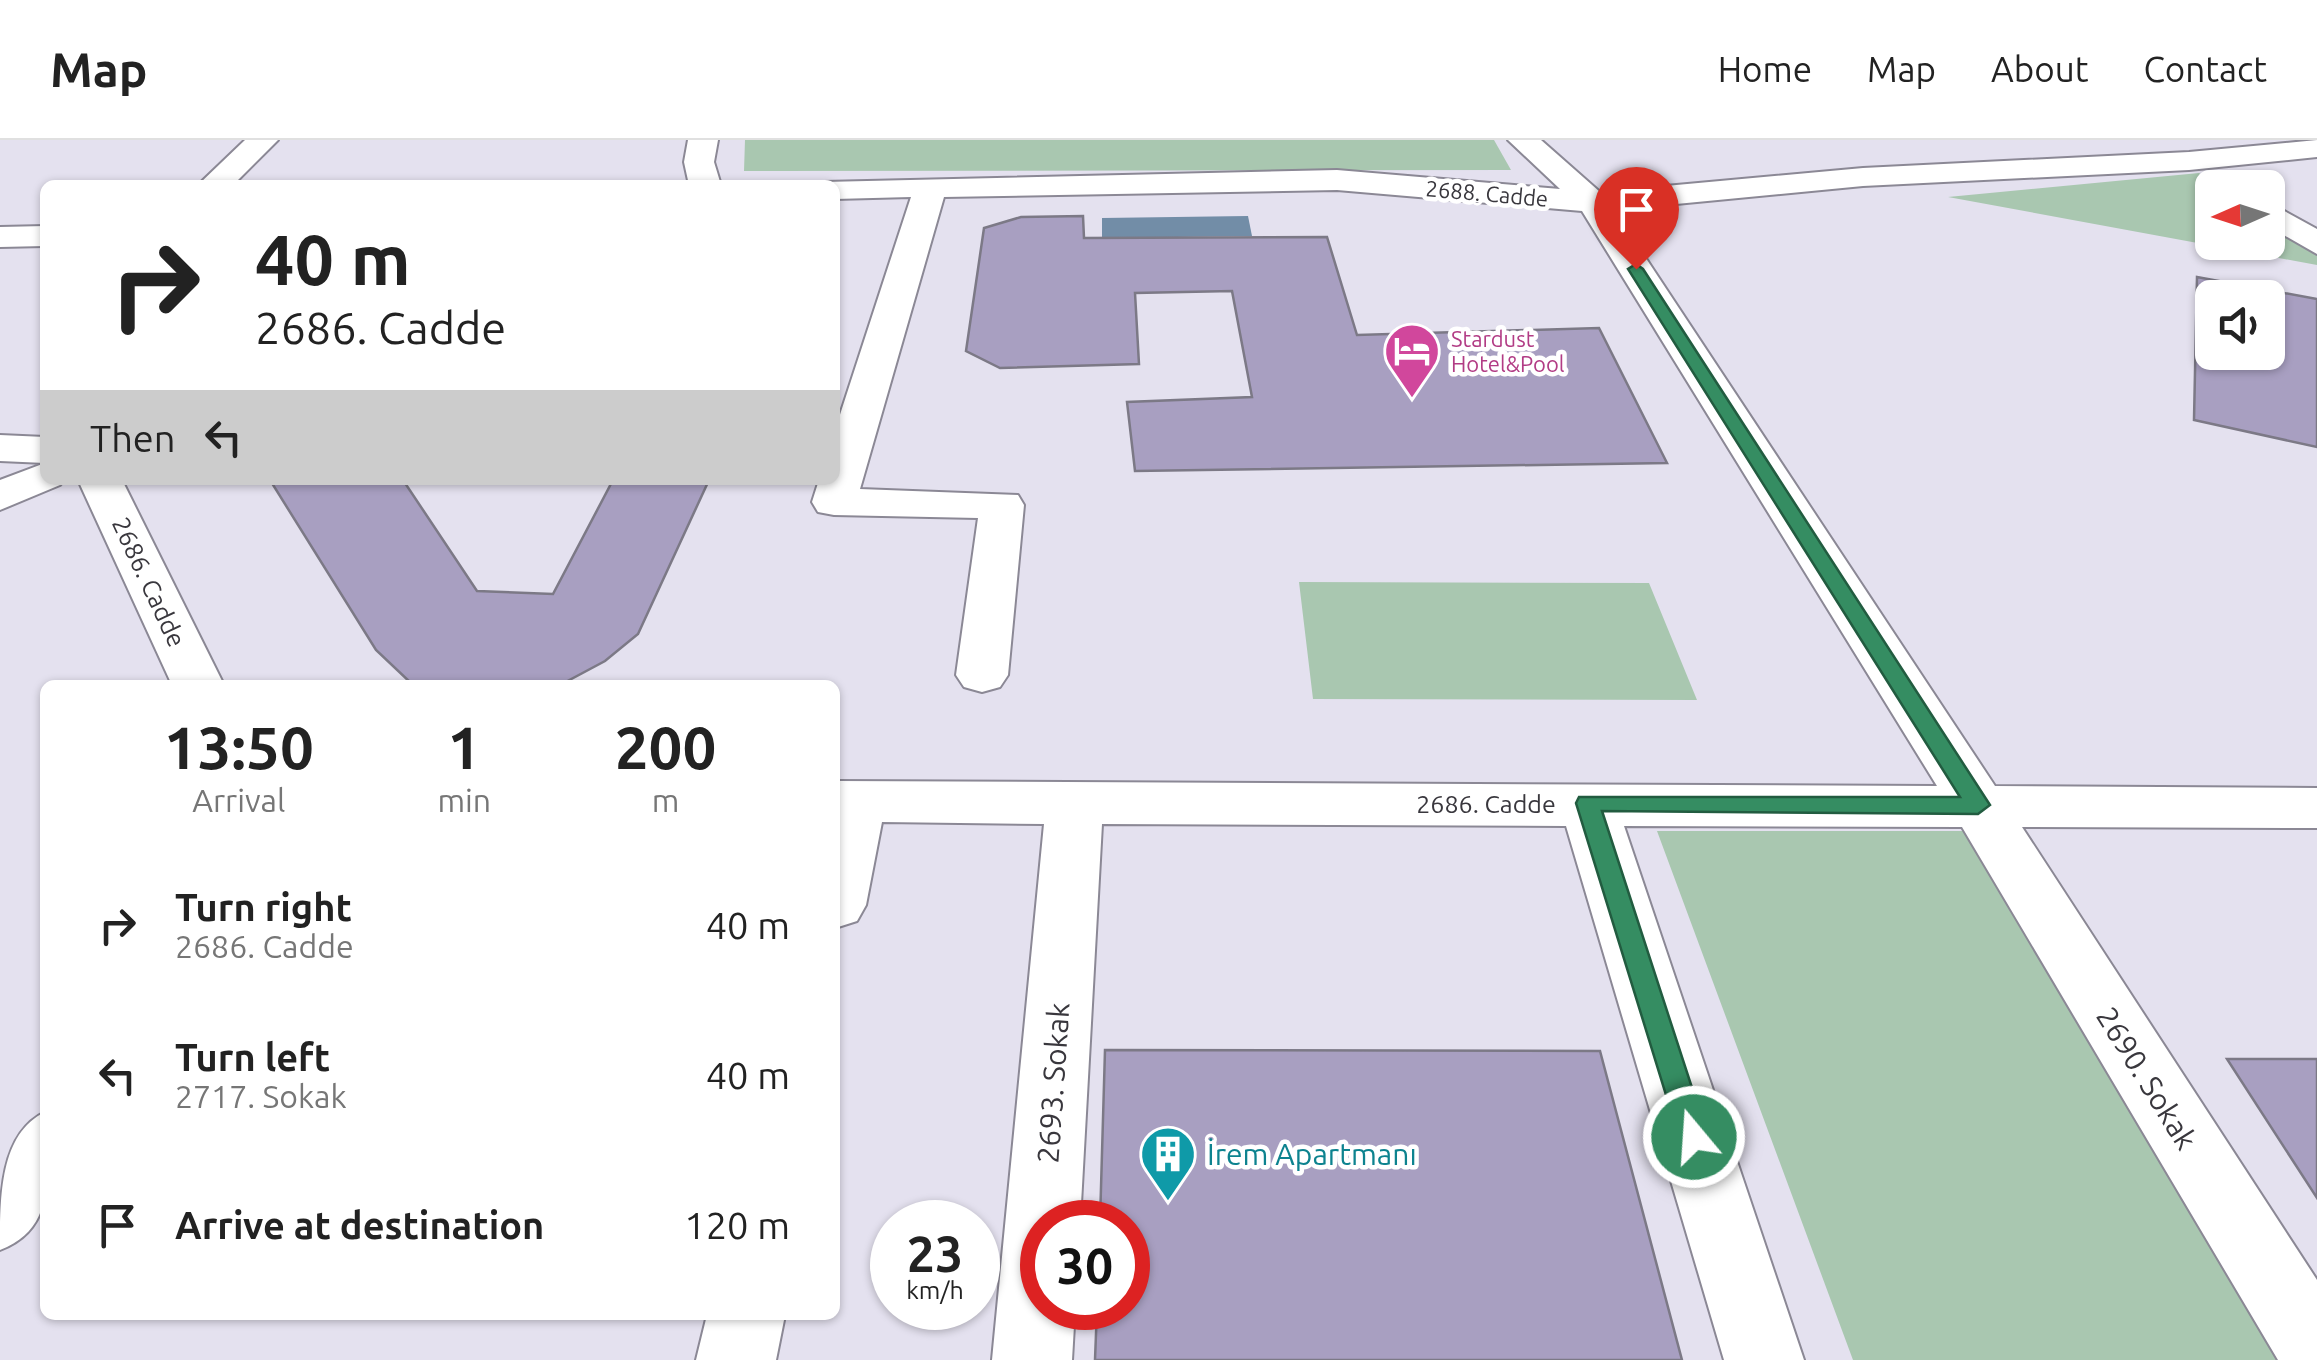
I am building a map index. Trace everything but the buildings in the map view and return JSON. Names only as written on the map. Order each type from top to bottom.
[{"type":"street","points":[[219,180],[262,140]]},
{"type":"street","points":[[703,140],[700,162],[704,180]]},
{"type":"street","name":"2690. Sokak","points":[[1523,140],[1593,202],[1978,805],[2317,1351]]},
{"type":"street","points":[[2150,140],[2202,170]]},
{"type":"street","name":"2688. Cadde","points":[[840,189],[1337,180],[1593,202],[1863,177],[2188,161],[2317,148]]},
{"type":"street","points":[[840,482],[930,189]]},
{"type":"street","points":[[2285,223],[2317,244]]},
{"type":"street","points":[[0,237],[40,236]]},
{"type":"street","points":[[0,448],[40,453]]},
{"type":"street","points":[[0,464],[40,455]]},
{"type":"street","points":[[0,497],[40,478]]},
{"type":"street","name":"2686. Cadde","points":[[102,485],[196,680]]},
{"type":"street","points":[[839,485],[834,502],[1002,505],[982,676]]},
{"type":"street","points":[[840,858],[846,801]]},
{"type":"street","name":"2686. Cadde","points":[[846,801],[1074,806],[1588,803],[2317,808]]},
{"type":"street","points":[[1588,803],[1764,1360]]},
{"type":"street","name":"2693. Sokak","points":[[1032,1360],[1074,806]]},
{"type":"street","points":[[0,1216],[40,1152]]},
{"type":"street","points":[[736,1360],[745,1320]]},
{"type":"green space","points":[[745,140],[1494,140],[1511,170],[744,171]]},
{"type":"green space","points":[[2195,173],[2195,243],[1948,197]]},
{"type":"green space","points":[[2285,233],[2317,256],[2317,265],[2285,259]]},
{"type":"green space","points":[[1299,582],[1649,583],[1697,700],[1313,699]]},
{"type":"green space","points":[[1657,831],[1976,831],[2286,1360],[1853,1360]]},
{"type":"water","points":[[1248,216],[1252,236],[1102,238],[1102,218]]},
{"type":"place","name":"Stardust Hotel&Pool","points":[[1412,400]]},
{"type":"place","name":"İrem Apartmanı","points":[[1168,1203]]},
{"type":"route","points":[[1636,269],[1978,805],[1588,803],[1694,1137]]}]
